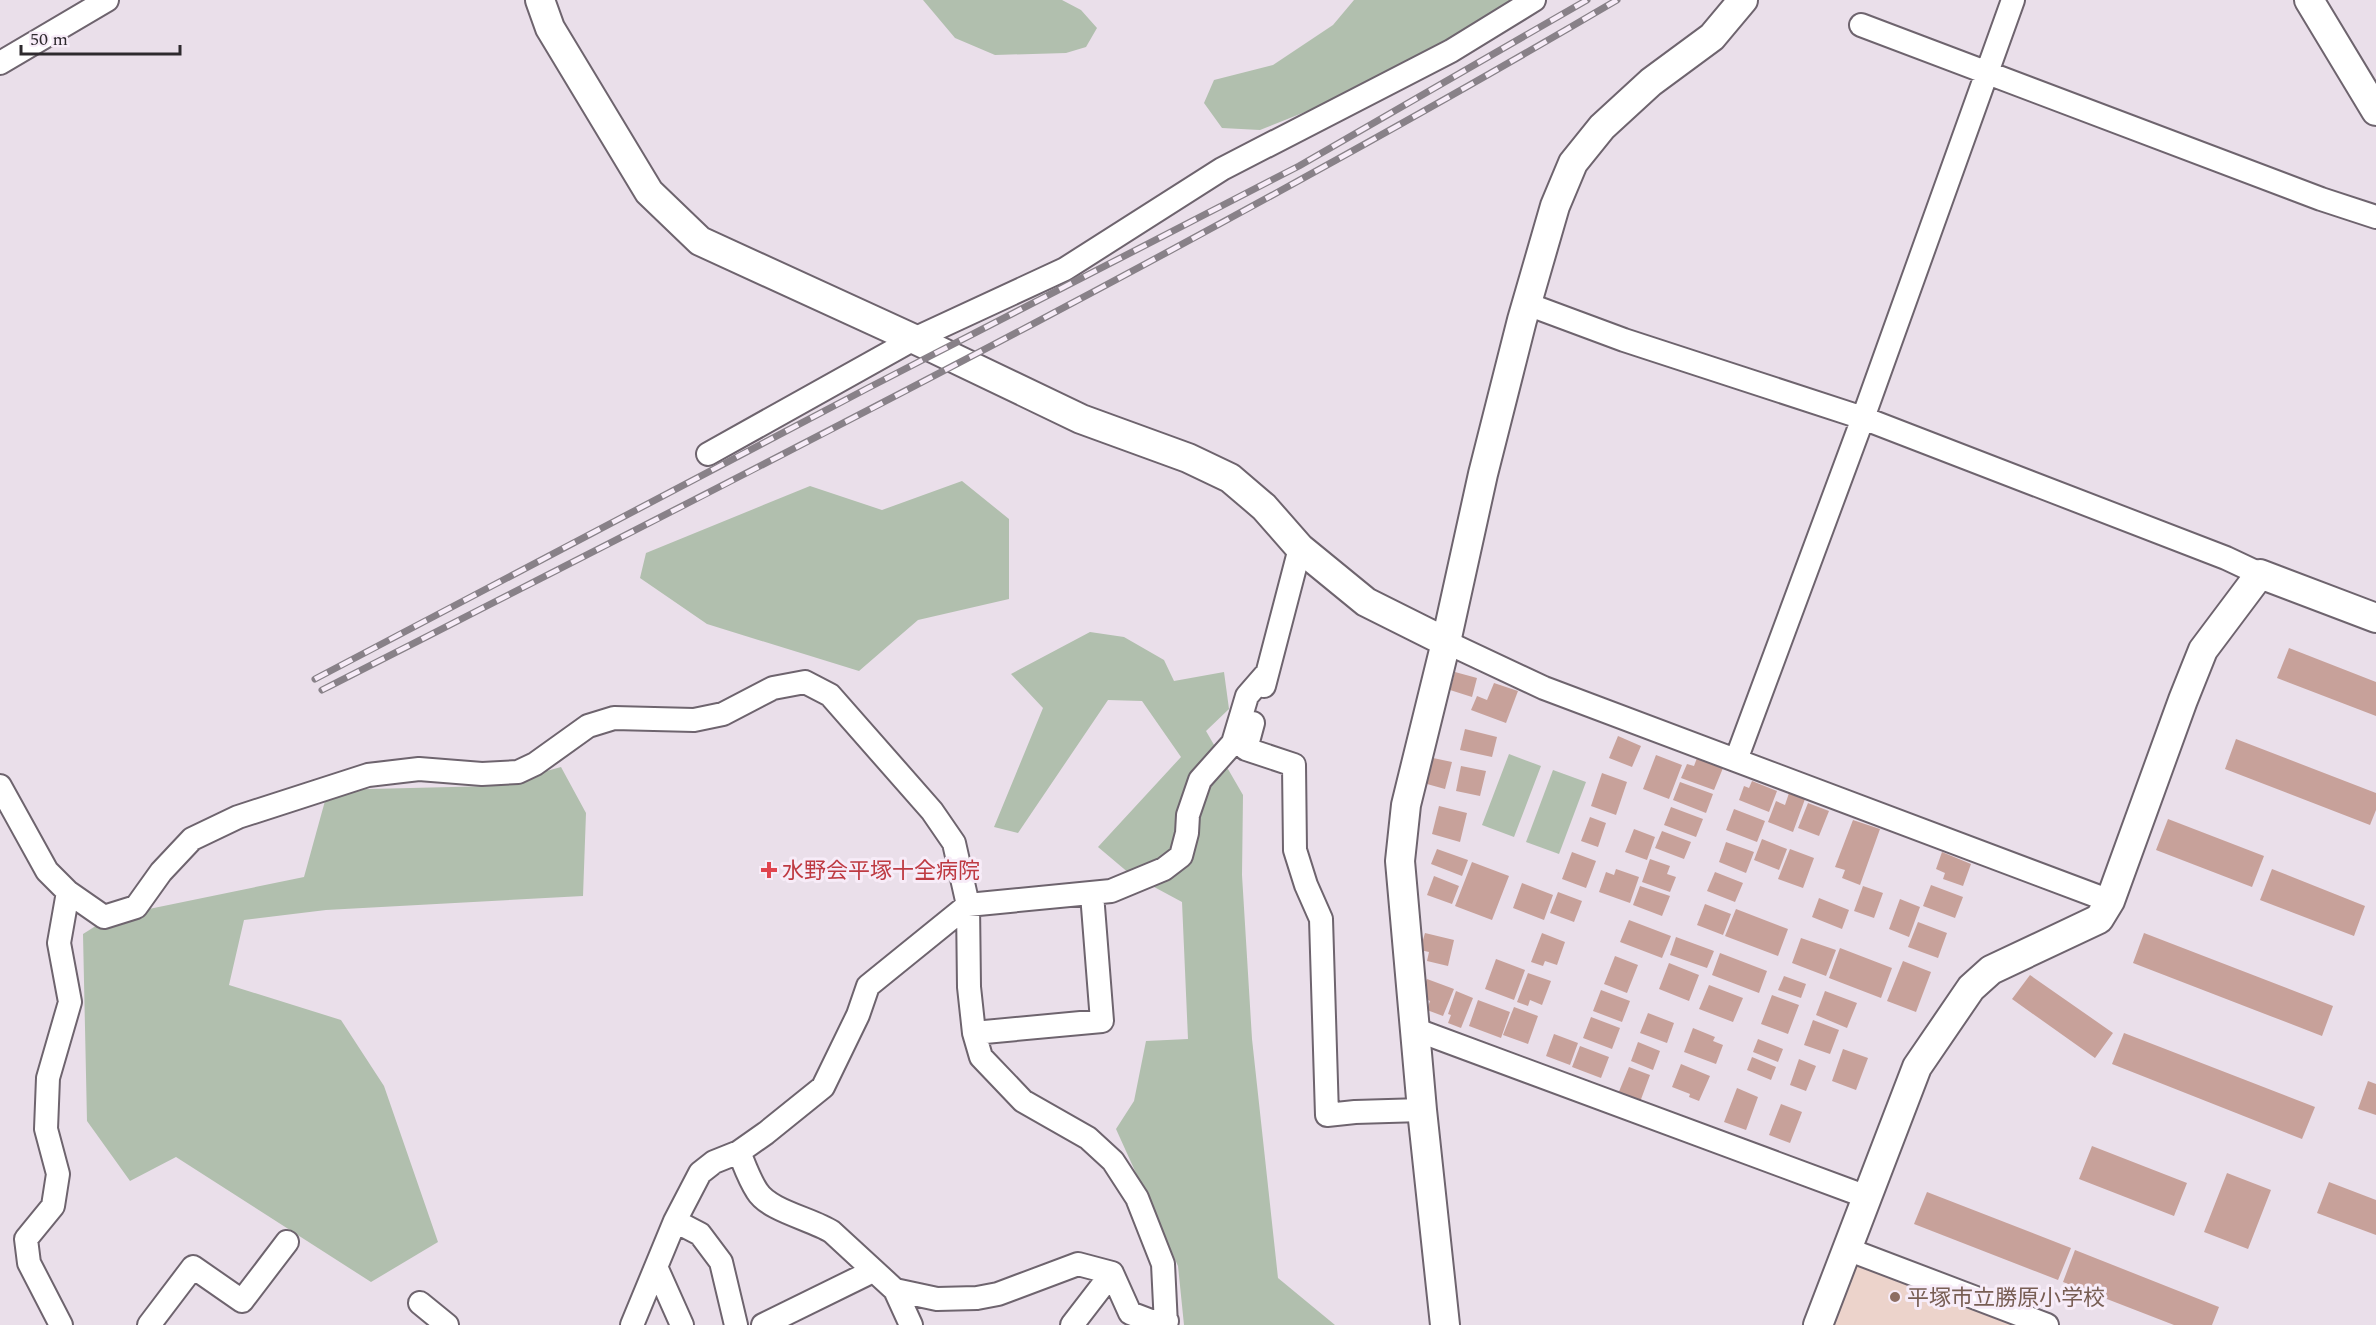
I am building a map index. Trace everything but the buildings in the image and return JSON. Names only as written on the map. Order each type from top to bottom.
[{"type":"street","points":[[0,63],[107,0]]},
{"type":"street","points":[[540,0],[550,28],[649,192],[700,241],[1081,418],[1188,458],[1230,478],[1264,507],[1300,548],[1366,602],[1544,688],[2110,901]]},
{"type":"street","points":[[708,454],[914,339],[1065,269],[1222,168],[1451,51],[1534,0]]},
{"type":"street","points":[[1445,1325],[1414,1029],[1400,861],[1406,805],[1446,642],[1483,474],[1555,206],[1574,163],[1602,127],[1651,82],[1712,36],[1743,0]]},
{"type":"street","points":[[1736,760],[1863,418],[2013,0]]},
{"type":"street","points":[[2309,0],[2376,111]]},
{"type":"street","points":[[1861,25],[2310,195],[2376,217]]},
{"type":"street","points":[[1527,304],[1624,340],[1863,418],[2376,618]]},
{"type":"street","points":[[1300,548],[1246,749],[1294,765],[1295,850],[1306,885],[1321,920],[1327,1115],[1422,1110]]},
{"type":"street","points":[[1818,1325],[1917,1067],[1971,988],[1991,970],[2099,920],[2110,901],[2203,650],[2260,574]]},
{"type":"street","points":[[632,1325],[675,1221],[700,1173],[714,1162],[738,1152],[766,1133],[823,1087],[858,1015],[868,986],[968,905],[1111,891],[1164,869],[1181,856],[1187,833],[1188,814],[1200,780],[1233,743],[1247,696],[1267,673]]},
{"type":"street","points":[[0,786],[46,871],[68,892],[104,917],[136,907],[161,872],[192,839],[238,818],[368,775],[419,769],[482,774],[518,772],[536,764],[588,726],[614,718],[694,720],[723,714],[773,688],[806,682],[830,695],[932,811],[954,843],[968,905],[969,987],[974,1033],[981,1057],[1023,1101],[1088,1138],[1113,1161],[1137,1198],[1163,1264],[1167,1323],[1151,1321],[1130,1313],[1112,1273]]},
{"type":"street","points":[[61,1325],[29,1263],[26,1239],[53,1206],[58,1174],[46,1129],[48,1078],[70,1002],[59,943],[68,892]]},
{"type":"street","points":[[974,1033],[1102,1021],[1092,894]]},
{"type":"street","points":[[1414,1029],[1867,1197]]},
{"type":"street","points":[[738,1152],[758,1193],[771,1203],[820,1224],[832,1232],[895,1290],[911,1325]]},
{"type":"street","points":[[675,1221],[700,1234],[721,1262],[736,1325]]},
{"type":"street","points":[[149,1325],[193,1267],[242,1301],[287,1242]]},
{"type":"street","points":[[1847,1248],[2047,1325]]},
{"type":"street","points":[[895,1290],[937,1299],[977,1299],[998,1294],[1078,1264],[1112,1273]]},
{"type":"street","points":[[657,1269],[682,1325]]},
{"type":"street","points":[[763,1325],[873,1271]]},
{"type":"street","points":[[1072,1325],[1112,1273]]},
{"type":"street","points":[[420,1303],[447,1325]]},
{"type":"shaded area","name":"平塚市立勝原小学校","points":[[1863,1265],[2021,1325],[1833,1325],[1854,1268]]},
{"type":"green space","points":[[923,0],[1062,0],[1081,10],[1097,28],[1086,47],[1066,53],[995,55],[955,38]]},
{"type":"green space","points":[[1354,0],[1512,0],[1481,23],[1330,102],[1260,130],[1222,128],[1204,103],[1214,80],[1273,65],[1333,25]]},
{"type":"green space","points":[[962,481],[1009,519],[1009,599],[918,620],[859,671],[707,624],[640,578],[646,553],[810,486],[882,510]]},
{"type":"green space","points":[[1090,632],[1124,637],[1164,660],[1174,681],[1224,672],[1229,709],[1206,731],[1243,795],[1242,875],[1252,1039],[1278,1278],[1335,1325],[1184,1325],[1178,1266],[1116,1129],[1134,1101],[1146,1041],[1188,1039],[1182,902],[1130,874],[1098,847],[1181,757],[1142,701],[1108,700],[1018,833],[994,827],[1043,708],[1011,674]]},
{"type":"green space","points":[[1509,754],[1541,766],[1514,837],[1482,825]]},
{"type":"green space","points":[[561,767],[586,813],[583,896],[326,910],[244,920],[229,985],[341,1020],[384,1086],[438,1242],[371,1282],[176,1157],[130,1181],[87,1121],[83,934],[110,917],[304,877],[328,790],[493,786]]},
{"type":"green space","points":[[1553,770],[1586,782],[1559,854],[1526,842]]},
{"type":"railway","points":[[315,679],[868,388],[1299,166],[1587,0]]},
{"type":"railway","points":[[322,690],[812,440],[1137,269],[1458,92],[1617,0]]},
{"type":"place","name":"水野会平塚十全病院","points":[[769,870]]},
{"type":"place","name":"平塚市立勝原小学校","points":[[1895,1297]]}]
